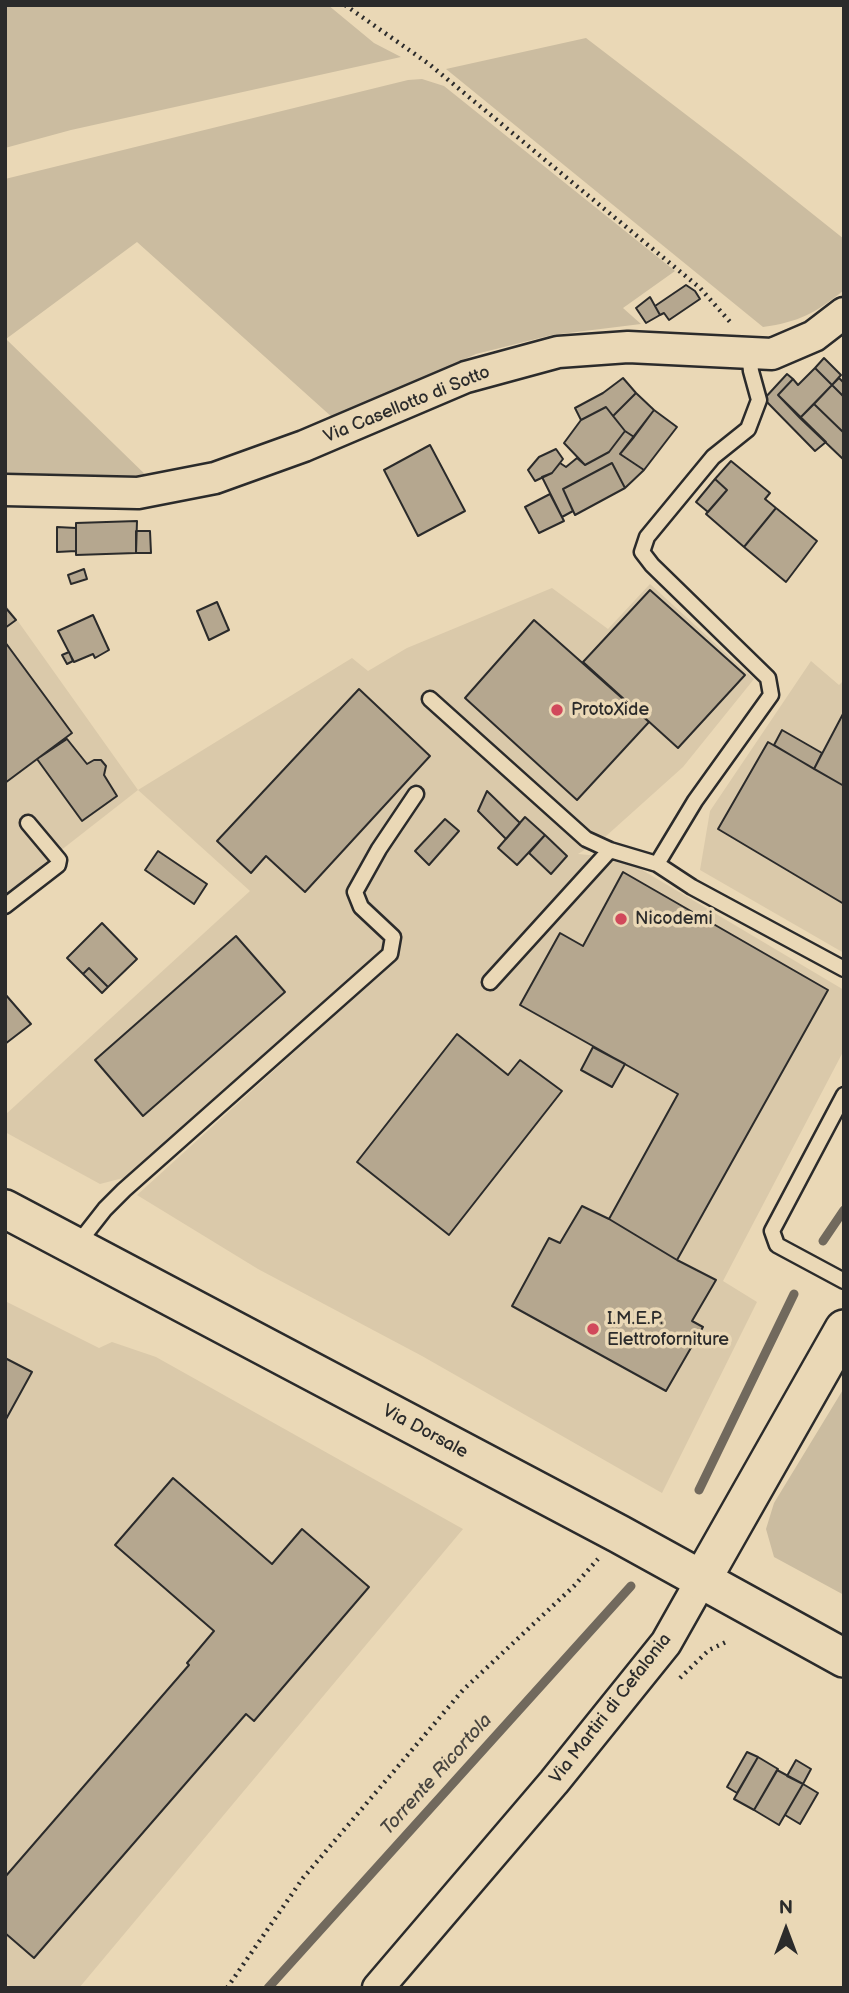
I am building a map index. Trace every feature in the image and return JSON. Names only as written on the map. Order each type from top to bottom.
[{"type":"street","name":"Via Casellotto di Sotto","points":[[5,490],[138,492],[215,478],[304,446],[466,377],[558,352],[628,347],[772,355],[814,336],[844,313]]},
{"type":"street","name":"Via Dorsale","points":[[5,1209],[619,1534],[844,1658]]},
{"type":"street","name":"Via Martiri di Cefalonia","points":[[378,1988],[554,1783],[666,1643],[844,1329]]},
{"type":"lane","points":[[657,864],[695,802],[771,695],[768,678],[652,565],[642,552],[647,537],[713,457],[748,429],[759,400],[749,353]]},
{"type":"lane","points":[[430,699],[586,839],[610,850],[657,864],[692,887],[844,969]]},
{"type":"lane","points":[[75,1248],[105,1209],[124,1190],[390,954],[393,937],[361,907],[355,892],[379,849],[416,794]]},
{"type":"lane","points":[[5,906],[58,865],[59,860],[28,823]]},
{"type":"lane","points":[[490,982],[610,850]]},
{"type":"lane","points":[[844,1096],[772,1231],[777,1245],[844,1281]]},
{"type":"path","points":[[345,5],[429,64],[701,288],[738,330],[749,353]]},
{"type":"path","points":[[227,1988],[303,1878],[463,1690],[574,1587],[619,1534]]},
{"type":"shaded area","points":[[5,5],[328,5],[374,43],[401,57],[71,130],[5,148]]},
{"type":"shaded area","points":[[586,38],[844,239],[844,290],[806,315],[763,327],[446,69]]},
{"type":"shaded area","points":[[422,79],[444,86],[675,271],[623,308],[641,324],[552,335],[476,354],[333,418],[137,242],[6,339],[154,483],[5,477],[5,179],[408,80]]},
{"type":"shaded area","points":[[650,584],[754,679],[683,767],[605,837],[578,854],[622,858],[844,990],[844,1050],[723,1281],[757,1302],[662,1493],[422,1356],[258,1269],[137,1195],[389,966],[375,959],[127,1177],[100,1184],[5,1132],[5,1115],[250,891],[138,790],[352,658],[368,671],[407,648],[552,588],[608,629]]},
{"type":"shaded area","points":[[5,603],[138,790],[5,894]]},
{"type":"shaded area","points":[[811,661],[839,685],[844,680],[844,953],[700,870],[710,811]]},
{"type":"shaded area","points":[[5,1301],[99,1348],[112,1342],[156,1357],[463,1529],[79,1988],[13,1988],[5,1983]]},
{"type":"shaded area","points":[[844,1388],[844,1595],[774,1557],[766,1529],[774,1503]]},
{"type":"building","points":[[686,285],[695,291],[700,299],[669,320],[664,313],[660,315],[655,306]]},
{"type":"building","points":[[650,297],[660,315],[646,323],[636,308]]},
{"type":"building","points":[[824,358],[841,375],[832,385],[815,368]]},
{"type":"building","points":[[815,368],[832,385],[800,418],[778,395],[793,379],[798,385]]},
{"type":"building","points":[[787,374],[793,379],[778,395],[826,442],[815,451],[764,399]]},
{"type":"building","points":[[623,378],[636,393],[613,416],[606,407],[581,420],[575,408],[603,393]]},
{"type":"building","points":[[839,378],[844,383],[844,397],[832,385]]},
{"type":"building","points":[[832,385],[844,397],[844,433],[814,404]]},
{"type":"building","points":[[636,393],[654,410],[634,437],[625,431],[613,416]]},
{"type":"building","points":[[814,404],[844,433],[844,460],[800,418]]},
{"type":"building","points":[[606,407],[625,431],[609,452],[585,465],[564,443],[581,420]]},
{"type":"building","points":[[654,410],[677,427],[644,470],[620,454]]},
{"type":"building","points":[[625,431],[634,437],[620,454],[644,470],[625,488],[612,463],[563,489],[573,511],[562,517],[542,477],[552,473],[560,463],[566,467],[577,458],[585,465],[609,452]]},
{"type":"building","points":[[430,445],[465,511],[418,536],[384,470]]},
{"type":"building","points":[[556,449],[563,459],[552,473],[535,481],[528,470],[539,457]]},
{"type":"building","points":[[731,461],[770,493],[765,499],[776,508],[744,547],[706,514],[727,490],[715,479]]},
{"type":"building","points":[[612,463],[625,488],[575,515],[563,489]]},
{"type":"building","points":[[715,479],[727,490],[708,512],[696,502]]},
{"type":"building","points":[[550,494],[564,521],[539,533],[525,507]]},
{"type":"building","points":[[776,508],[817,541],[786,582],[744,547]]},
{"type":"building","points":[[137,521],[136,553],[76,555],[76,523]]},
{"type":"building","points":[[57,527],[76,528],[76,551],[57,552]]},
{"type":"building","points":[[136,531],[150,531],[151,553],[136,553]]},
{"type":"building","points":[[84,569],[87,579],[71,584],[68,575]]},
{"type":"building","points":[[650,590],[745,675],[678,748],[583,662]]},
{"type":"building","points":[[217,602],[229,630],[209,640],[197,611]]},
{"type":"building","points":[[5,607],[16,620],[5,628]]},
{"type":"building","points":[[93,615],[109,650],[95,658],[93,654],[74,662],[58,631]]},
{"type":"building","name":"ProtoXide","points":[[534,620],[649,722],[577,800],[465,698]]},
{"type":"building","points":[[5,642],[72,733],[5,783]]},
{"type":"building","points":[[69,652],[73,661],[67,664],[62,655]]},
{"type":"building","points":[[359,689],[430,756],[305,892],[266,856],[251,873],[217,841]]},
{"type":"building","points":[[844,712],[844,786],[814,769]]},
{"type":"building","points":[[782,730],[822,753],[814,769],[774,745]]},
{"type":"building","points":[[67,739],[87,764],[101,760],[106,766],[104,775],[117,796],[82,821],[37,759]]},
{"type":"building","points":[[768,742],[844,786],[844,904],[718,829]]},
{"type":"building","points":[[487,791],[520,823],[506,839],[478,811]]},
{"type":"building","points":[[525,817],[545,835],[517,865],[498,848]]},
{"type":"building","points":[[445,819],[459,831],[429,865],[415,851]]},
{"type":"building","points":[[545,835],[567,856],[551,874],[529,853]]},
{"type":"building","points":[[158,851],[207,884],[194,904],[145,870]]},
{"type":"building","points":[[623,872],[828,990],[677,1260],[609,1219],[678,1094],[520,1005],[560,933],[583,946]]},
{"type":"building","points":[[102,923],[137,959],[108,987],[89,968],[83,974],[67,958]]},
{"type":"building","points":[[236,936],[285,992],[143,1116],[95,1060]]},
{"type":"building","points":[[89,968],[108,987],[102,993],[83,974]]},
{"type":"building","points":[[5,994],[31,1024],[5,1044]]},
{"type":"building","points":[[457,1034],[508,1075],[520,1060],[562,1091],[449,1235],[357,1162]]},
{"type":"building","points":[[593,1047],[625,1064],[612,1087],[581,1070]]},
{"type":"building","points":[[582,1206],[716,1280],[692,1321],[703,1327],[666,1391],[512,1306],[549,1238],[560,1243]]},
{"type":"building","points":[[5,1358],[32,1372],[5,1421]]},
{"type":"building","points":[[173,1478],[272,1564],[302,1529],[369,1587],[254,1721],[246,1714],[34,1958],[5,1933],[5,1877],[189,1665],[187,1663],[214,1631],[115,1545]]},
{"type":"building","points":[[747,1752],[758,1757],[737,1793],[727,1787]]},
{"type":"building","points":[[758,1757],[778,1769],[754,1810],[734,1799]]},
{"type":"building","points":[[796,1760],[811,1769],[803,1784],[787,1776]]},
{"type":"building","points":[[777,1770],[803,1784],[779,1825],[754,1810]]},
{"type":"building","points":[[803,1784],[818,1793],[800,1824],[785,1815]]},
{"type":"waterway","name":"Torrente Ricortola","points":[[823,1241],[844,1210]]},
{"type":"waterway","name":"Torrente Ricortola","points":[[699,1490],[794,1294]]},
{"type":"waterway","name":"Torrente Ricortola","points":[[268,1988],[631,1586]]},
{"type":"place","name":"ProtoXide","points":[[557,710]]},
{"type":"place","name":"Nicodemi","points":[[621,919]]},
{"type":"place","name":"I.M.E.P. Elettroforniture","points":[[593,1329]]}]
